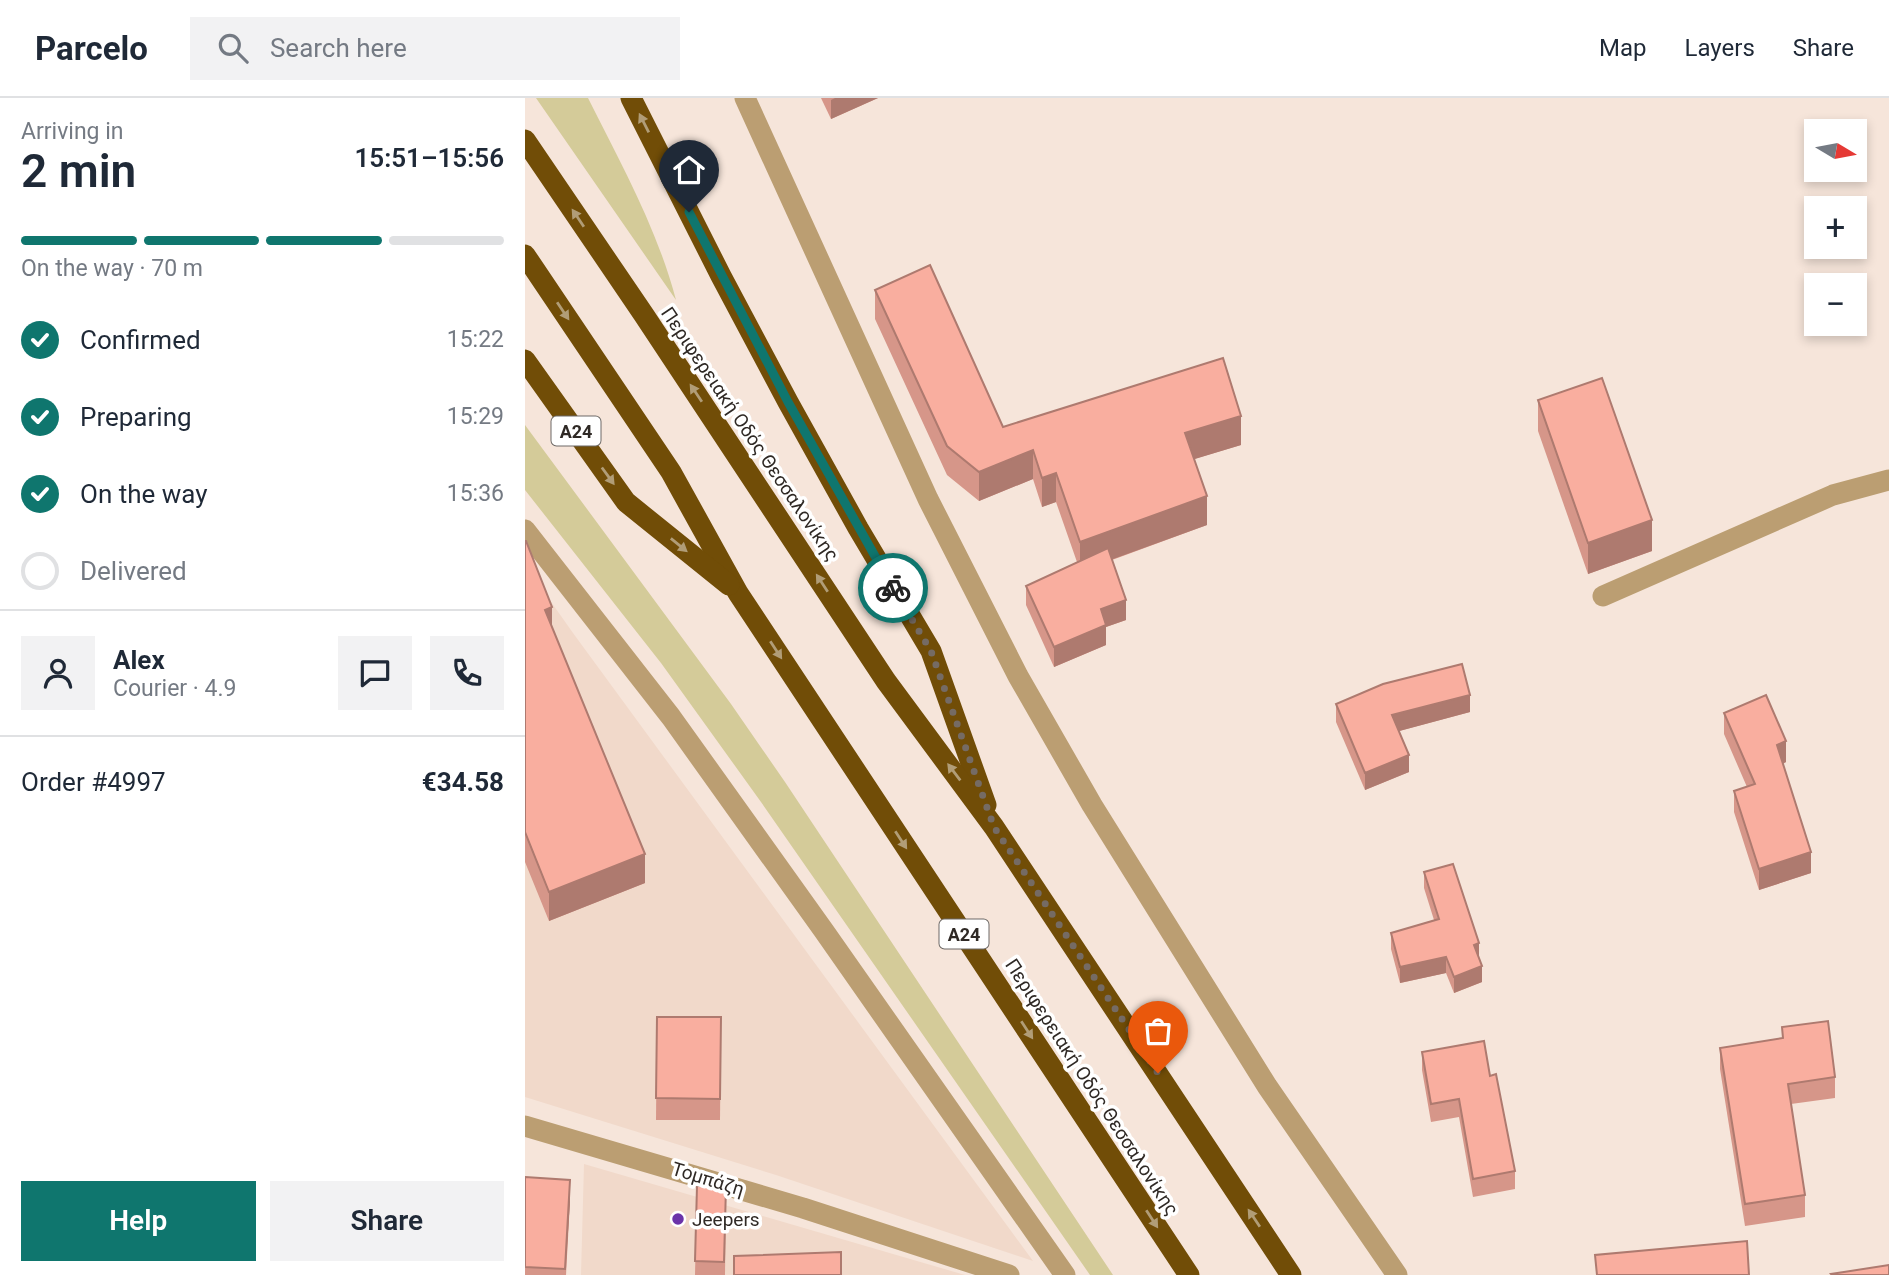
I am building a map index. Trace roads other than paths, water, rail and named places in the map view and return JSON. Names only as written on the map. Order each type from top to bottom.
[{"type":"highway","points":[[631,98],[788,402],[931,651],[994,827]]},
{"type":"highway","name":"Περιφερειακή Οδός Θεσσαλονίκης","points":[[525,140],[886,681],[994,827],[1291,1275]]},
{"type":"highway","name":"Περιφερειακή Οδός Θεσσαλονίκης","points":[[525,255],[671,472],[738,593],[1189,1275]]},
{"type":"highway","name":"Α24","points":[[525,360],[626,502],[738,593]]},
{"type":"street","points":[[745,98],[928,499],[1018,676],[1092,805],[1267,1086],[1397,1275]]},
{"type":"street","points":[[1603,596],[1833,495],[1889,480]]},
{"type":"street","points":[[525,530],[671,717],[1065,1275]]},
{"type":"street","name":"Τομπάζη","points":[[525,1126],[790,1204],[1009,1275]]},
{"type":"place","name":"Jeepers","points":[[678,1219]]}]
